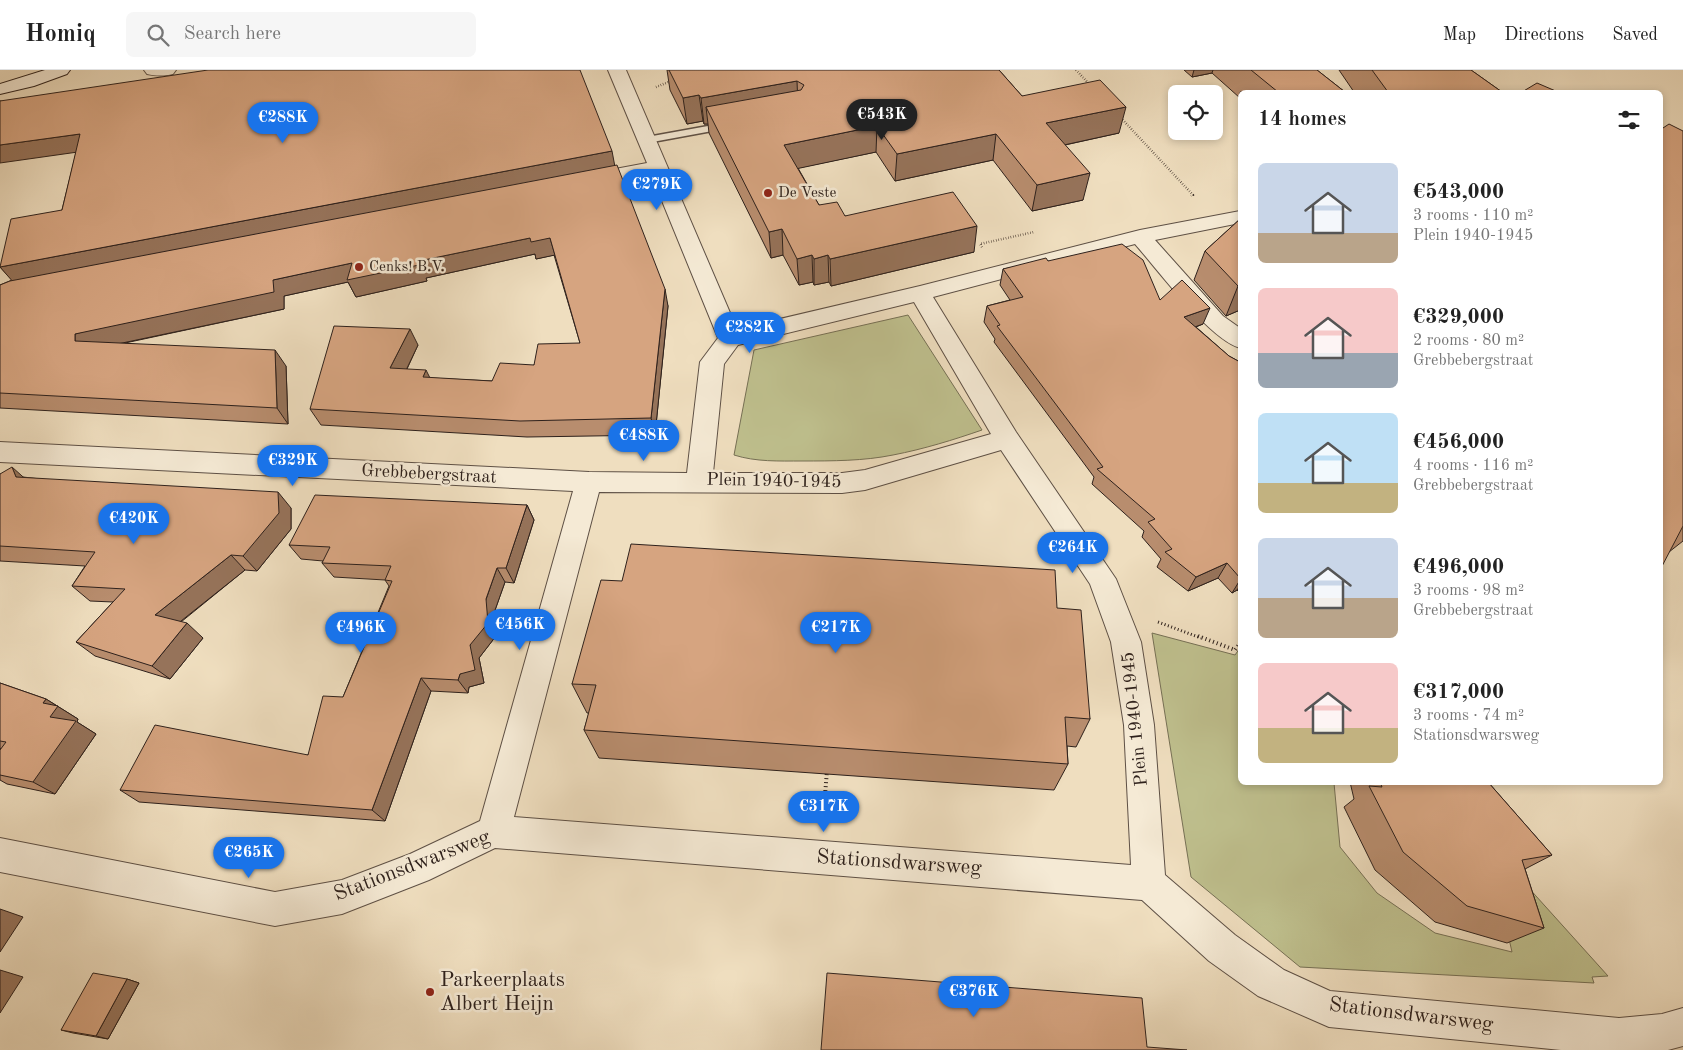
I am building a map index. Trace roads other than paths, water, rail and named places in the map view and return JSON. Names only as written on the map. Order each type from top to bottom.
[{"type":"street","points":[[0,89],[28,82],[61,70]]},
{"type":"street","points":[[153,70],[167,70]]},
{"type":"street","points":[[617,70],[730,339],[920,293],[1140,236],[1238,217]]},
{"type":"street","points":[[561,186],[658,167]]},
{"type":"street","points":[[1140,236],[1215,321],[1238,338]]},
{"type":"street","name":"Plein 1940-1945","points":[[920,293],[1007,439],[1102,579],[1113,606],[1126,642],[1139,725],[1150,883]]},
{"type":"street","name":"Plein 1940-1945","points":[[730,339],[712,362],[699,483],[850,482],[866,480],[1007,439]]},
{"type":"street","name":"Grebbebergstraat","points":[[0,452],[589,482],[699,483]]},
{"type":"street","points":[[494,832],[589,482]]},
{"type":"street","name":"Stationsdwarsweg","points":[[0,855],[275,909],[342,897],[417,868],[494,832],[1150,883],[1222,948],[1271,983],[1330,1009],[1619,1037],[1662,1034],[1683,1027]]},
{"type":"lane","points":[[647,140],[741,123]]},
{"type":"place","name":"De Veste","points":[[768,193]]},
{"type":"place","name":"Cenks! B.V.","points":[[359,267]]},
{"type":"place","name":"Parkeerplaats Albert Heijn","points":[[430,992]]}]
